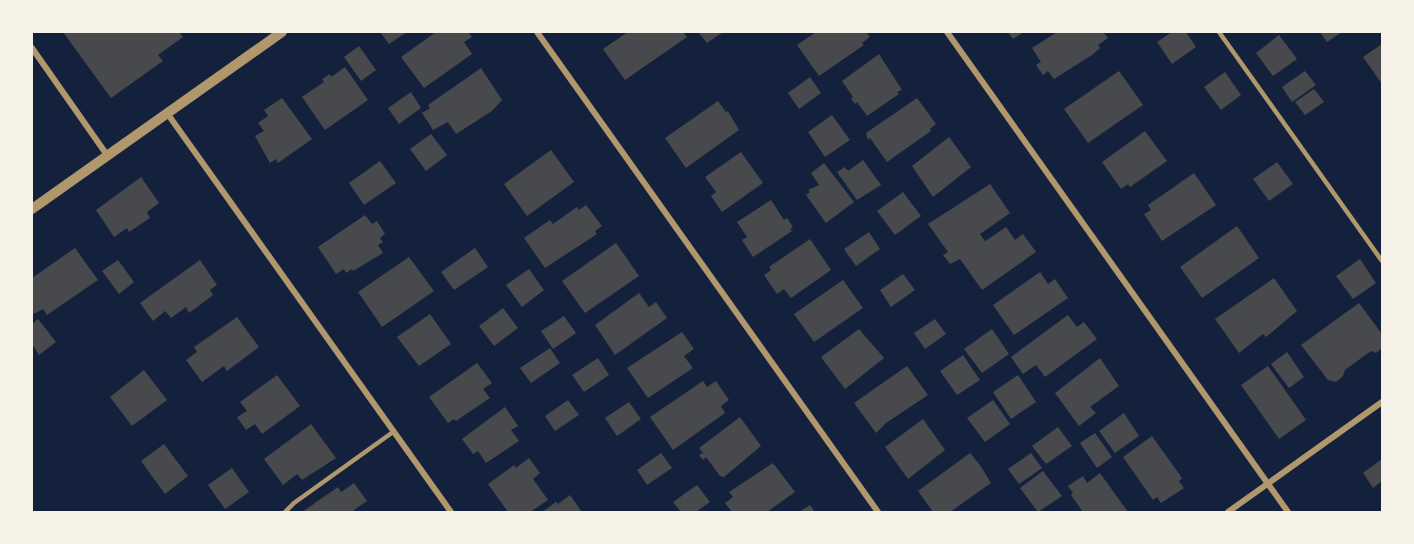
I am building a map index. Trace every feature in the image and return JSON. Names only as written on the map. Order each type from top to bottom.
[{"type":"street","points":[[32,209],[282,32]]},
{"type":"street","points":[[537,32],[878,513]]},
{"type":"street","points":[[947,32],[1288,513]]},
{"type":"street","points":[[32,48],[107,155]]},
{"type":"street","points":[[167,113],[451,513]]},
{"type":"street","points":[[1228,513],[1383,402]]},
{"type":"lane","points":[[1220,32],[1383,261]]},
{"type":"lane","points":[[285,513],[294,503],[393,432]]},
{"type":"building","points":[[63,32],[179,32],[183,37],[158,55],[163,61],[111,98]]},
{"type":"building","points":[[380,32],[407,32],[389,44]]},
{"type":"building","points":[[436,32],[468,32],[472,37],[464,42],[472,54],[424,88],[401,57]]},
{"type":"building","points":[[628,32],[683,32],[687,37],[625,80],[603,49]]},
{"type":"building","points":[[698,32],[723,32],[707,43]]},
{"type":"building","points":[[816,32],[866,32],[870,37],[862,43],[864,45],[819,76],[797,45]]},
{"type":"building","points":[[1008,32],[1024,32],[1013,39]]},
{"type":"building","points":[[1057,32],[1103,32],[1108,38],[1098,45],[1100,48],[1092,55],[1054,79],[1048,71],[1043,75],[1036,65],[1041,62],[1032,48]]},
{"type":"building","points":[[1172,32],[1186,32],[1196,47],[1172,64],[1157,42]]},
{"type":"building","points":[[1320,32],[1342,32],[1327,42]]},
{"type":"building","points":[[1279,35],[1297,59],[1273,76],[1256,53]]},
{"type":"building","points":[[1382,44],[1382,84],[1363,57]]},
{"type":"building","points":[[359,46],[376,70],[361,81],[344,57]]},
{"type":"building","points":[[879,54],[902,90],[867,116],[857,102],[855,104],[851,99],[853,97],[842,81]]},
{"type":"building","points":[[345,67],[368,100],[325,130],[302,97],[324,82],[322,79],[330,74],[331,77]]},
{"type":"building","points":[[481,68],[502,100],[492,111],[456,134],[448,122],[433,130],[422,113],[430,108],[428,105]]},
{"type":"building","points":[[1119,71],[1143,105],[1088,143],[1064,109]]},
{"type":"building","points":[[1305,71],[1316,85],[1292,102],[1282,87]]},
{"type":"building","points":[[1225,72],[1241,95],[1221,110],[1204,87]]},
{"type":"building","points":[[810,77],[821,93],[799,109],[788,93]]},
{"type":"building","points":[[1314,89],[1324,102],[1305,115],[1295,102]]},
{"type":"building","points":[[411,92],[421,108],[399,124],[388,108]]},
{"type":"building","points":[[282,98],[312,139],[278,163],[276,159],[270,163],[255,136],[264,131],[258,123],[268,116],[264,110]]},
{"type":"building","points":[[917,98],[936,124],[930,129],[931,131],[887,162],[870,138],[868,140],[866,133]]},
{"type":"building","points":[[718,101],[726,112],[728,111],[739,130],[686,168],[665,138]]},
{"type":"building","points":[[832,115],[850,140],[825,157],[808,132]]},
{"type":"building","points":[[1145,131],[1167,161],[1130,187],[1128,184],[1121,189],[1102,162]]},
{"type":"building","points":[[431,134],[447,155],[426,171],[410,149]]},
{"type":"building","points":[[949,137],[971,167],[933,197],[912,166]]},
{"type":"building","points":[[551,150],[574,182],[527,216],[504,184]]},
{"type":"building","points":[[741,152],[763,183],[722,212],[711,196],[716,192],[705,177]]},
{"type":"building","points":[[863,160],[881,185],[857,200],[837,172],[845,167],[848,171]]},
{"type":"building","points":[[380,161],[396,183],[364,205],[349,183]]},
{"type":"building","points":[[1277,162],[1293,184],[1269,201],[1253,179]]},
{"type":"building","points":[[824,163],[854,202],[826,223],[806,195],[810,192],[808,190],[819,185],[811,173]]},
{"type":"building","points":[[1194,173],[1216,205],[1162,241],[1144,214],[1151,210],[1148,205]]},
{"type":"building","points":[[141,177],[159,203],[147,212],[150,218],[129,232],[127,228],[114,237],[96,210]]},
{"type":"building","points":[[990,184],[1010,213],[980,234],[985,241],[975,248],[1006,227],[1015,240],[1023,234],[1036,252],[982,290],[960,259],[950,264],[943,255],[948,252],[928,224]]},
{"type":"building","points":[[903,192],[921,216],[895,235],[877,211]]},
{"type":"building","points":[[771,200],[784,220],[787,218],[793,227],[790,229],[792,231],[753,257],[742,240],[747,237],[737,222]]},
{"type":"building","points":[[586,205],[602,226],[595,231],[597,234],[545,268],[524,238],[550,220],[553,224],[577,207],[579,210]]},
{"type":"building","points":[[365,215],[372,224],[377,221],[385,234],[380,238],[383,242],[378,245],[383,253],[353,271],[352,269],[346,273],[344,269],[336,274],[318,247]]},
{"type":"building","points":[[1237,226],[1259,258],[1202,298],[1180,267]]},
{"type":"building","points":[[869,232],[880,249],[856,266],[844,249]]},
{"type":"building","points":[[810,239],[831,270],[791,298],[784,289],[777,294],[764,275],[771,270],[769,267]]},
{"type":"building","points":[[616,243],[639,276],[585,313],[562,281]]},
{"type":"building","points":[[75,248],[98,280],[47,315],[43,309],[34,314],[32,311],[32,278]]},
{"type":"building","points":[[475,248],[488,267],[454,290],[441,272]]},
{"type":"building","points":[[409,257],[434,291],[382,327],[358,292]]},
{"type":"building","points":[[1360,259],[1376,283],[1353,299],[1336,276]]},
{"type":"building","points":[[118,260],[134,282],[119,294],[102,271]]},
{"type":"building","points":[[200,260],[217,285],[210,290],[213,295],[189,313],[186,307],[171,318],[165,311],[153,321],[140,303]]},
{"type":"building","points":[[529,269],[544,290],[522,307],[506,285]]},
{"type":"building","points":[[1040,272],[1048,284],[1055,279],[1068,298],[1014,335],[993,305]]},
{"type":"building","points":[[903,274],[915,290],[891,307],[880,290]]},
{"type":"building","points":[[1274,278],[1297,311],[1266,337],[1263,334],[1239,353],[1215,319]]},
{"type":"building","points":[[843,280],[863,308],[814,342],[794,314]]},
{"type":"building","points":[[639,293],[649,307],[656,302],[667,318],[615,355],[595,325]]},
{"type":"building","points":[[1359,303],[1382,334],[1382,348],[1376,353],[1371,351],[1345,370],[1343,376],[1336,382],[1328,380],[1301,345]]},
{"type":"building","points":[[503,308],[518,328],[494,346],[479,326]]},
{"type":"building","points":[[430,314],[451,344],[419,366],[397,337]]},
{"type":"building","points":[[1068,315],[1077,327],[1084,322],[1097,339],[1045,377],[1036,365],[1023,374],[1011,357]]},
{"type":"building","points":[[564,316],[576,333],[553,349],[541,331]]},
{"type":"building","points":[[237,317],[259,347],[227,371],[224,366],[202,382],[186,360],[197,352],[194,347]]},
{"type":"building","points":[[38,319],[56,342],[39,355],[32,344],[32,324]]},
{"type":"building","points":[[935,319],[946,334],[925,349],[914,333]]},
{"type":"building","points":[[859,329],[884,358],[845,389],[821,357]]},
{"type":"building","points":[[992,329],[1009,354],[982,373],[964,349]]},
{"type":"building","points":[[682,332],[694,349],[684,356],[693,368],[648,398],[627,368]]},
{"type":"building","points":[[550,348],[560,363],[531,383],[520,368]]},
{"type":"building","points":[[1287,352],[1304,377],[1289,388],[1271,364]]},
{"type":"building","points":[[963,355],[980,380],[957,395],[940,371]]},
{"type":"building","points":[[598,358],[609,375],[584,392],[572,375]]},
{"type":"building","points":[[1100,358],[1119,386],[1090,407],[1096,413],[1079,426],[1055,393]]},
{"type":"building","points":[[477,363],[492,383],[483,389],[490,398],[456,421],[454,419],[448,423],[429,397]]},
{"type":"building","points":[[907,366],[928,395],[886,423],[876,433],[854,403]]},
{"type":"building","points":[[1268,366],[1306,420],[1279,439],[1241,385]]},
{"type":"building","points":[[144,370],[167,400],[132,426],[110,397]]},
{"type":"building","points":[[277,375],[300,406],[262,434],[255,424],[246,430],[237,417],[247,411],[240,402]]},
{"type":"building","points":[[1018,375],[1036,402],[1011,419],[993,392]]},
{"type":"building","points":[[703,381],[707,387],[716,381],[729,400],[721,406],[725,413],[673,450],[650,417]]},
{"type":"building","points":[[568,400],[579,415],[555,431],[545,416]]},
{"type":"building","points":[[993,400],[1010,424],[985,442],[967,418]]},
{"type":"building","points":[[629,402],[641,419],[617,436],[605,418]]},
{"type":"building","points":[[505,407],[518,426],[511,430],[519,441],[486,463],[478,451],[473,454],[462,439]]},
{"type":"building","points":[[1124,413],[1139,436],[1115,453],[1099,431]]},
{"type":"building","points":[[740,417],[761,446],[724,477],[720,476],[706,457],[703,460],[699,455],[703,453],[699,448]]},
{"type":"building","points":[[923,419],[945,450],[908,479],[885,447]]},
{"type":"building","points":[[311,424],[336,458],[302,480],[297,474],[283,485],[264,459]]},
{"type":"building","points":[[1058,427],[1072,446],[1046,464],[1032,446]]},
{"type":"building","points":[[1095,433],[1112,457],[1097,468],[1080,443]]},
{"type":"building","points":[[1152,436],[1182,478],[1179,481],[1184,488],[1161,503],[1157,497],[1153,500],[1123,457]]},
{"type":"building","points":[[164,444],[188,476],[165,494],[141,461]]},
{"type":"building","points":[[661,453],[672,468],[647,485],[637,470]]},
{"type":"building","points":[[970,453],[991,483],[950,512],[933,512],[918,491]]},
{"type":"building","points":[[1031,453],[1042,468],[1019,484],[1008,469]]},
{"type":"building","points":[[529,458],[540,473],[533,479],[548,500],[530,512],[508,512],[488,484],[514,465],[516,468]]},
{"type":"building","points":[[1382,459],[1382,481],[1373,488],[1363,473]]},
{"type":"building","points":[[773,463],[795,492],[767,512],[732,512],[725,503],[733,497],[729,492]]},
{"type":"building","points":[[232,468],[249,492],[225,509],[208,485]]},
{"type":"building","points":[[1043,471],[1062,496],[1038,512],[1020,488]]},
{"type":"building","points":[[1100,473],[1128,512],[1083,512],[1071,495],[1073,493],[1068,486],[1083,476],[1087,483]]},
{"type":"building","points":[[354,483],[367,501],[354,510],[355,512],[302,512],[338,487],[341,492]]},
{"type":"building","points":[[697,485],[710,502],[696,512],[681,512],[673,502]]},
{"type":"building","points":[[570,495],[582,512],[542,512],[556,502],[558,504]]},
{"type":"building","points":[[810,505],[815,512],[799,512]]}]
